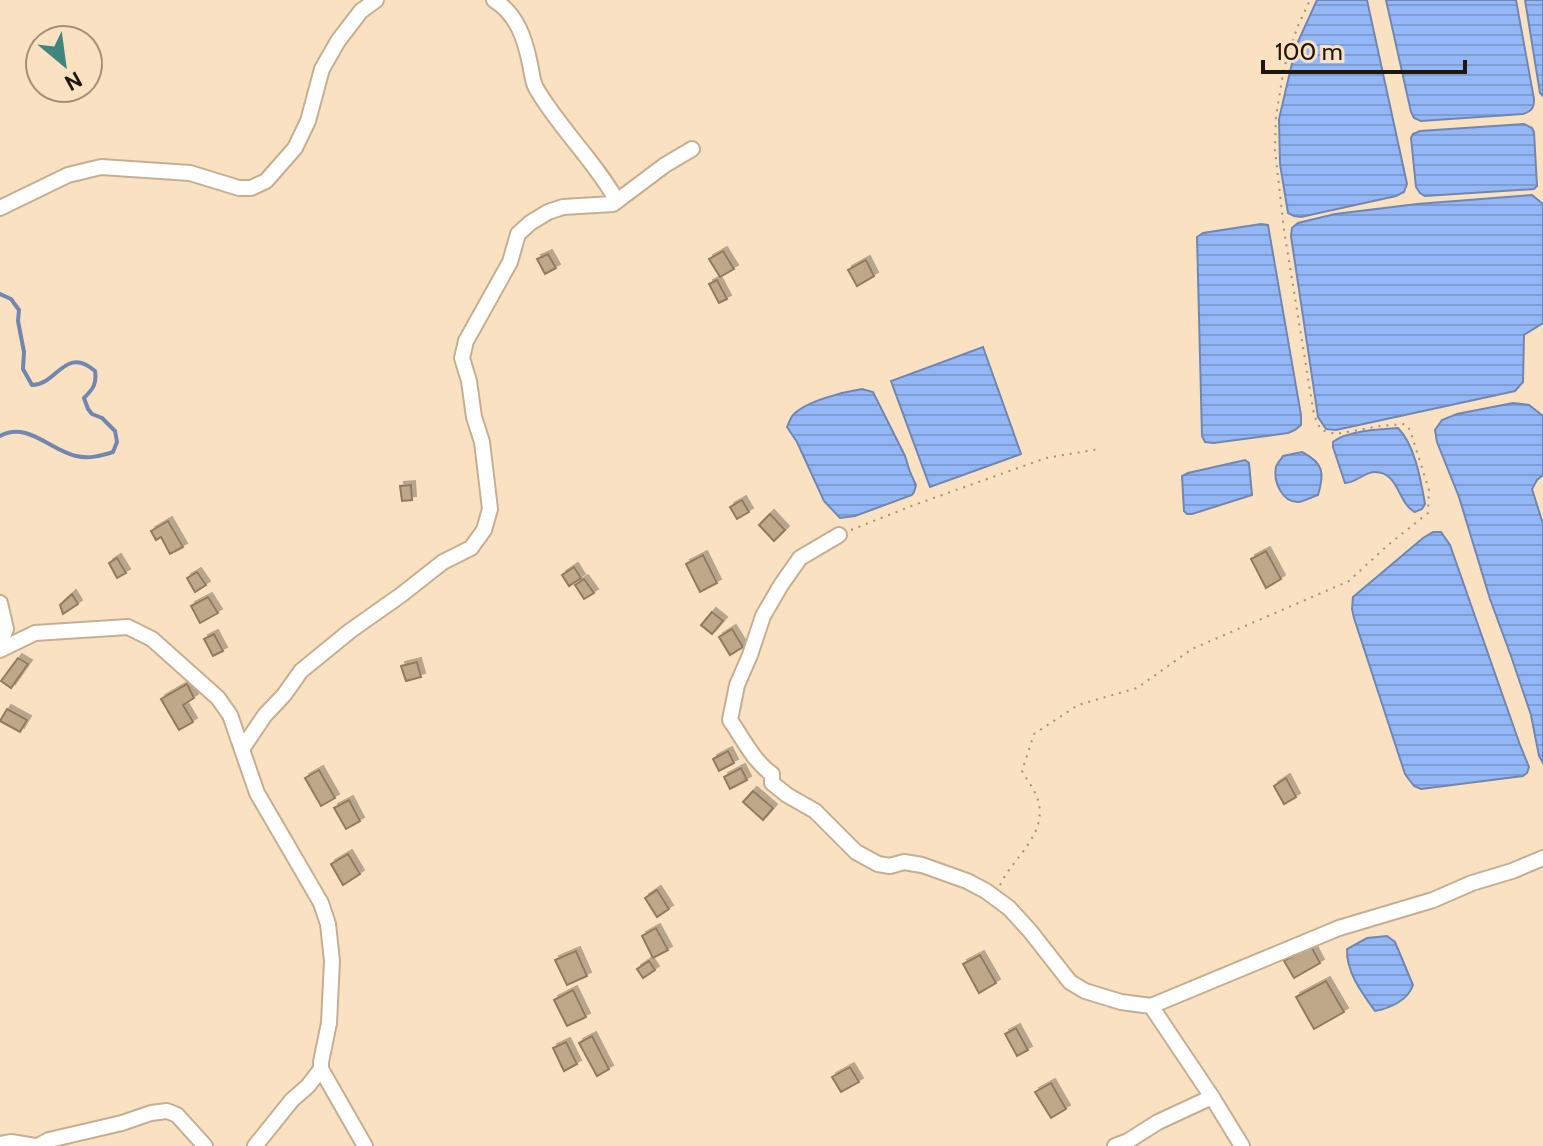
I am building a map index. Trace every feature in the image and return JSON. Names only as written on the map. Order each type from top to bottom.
[{"type":"street","points":[[0,208],[68,175],[101,167],[190,173],[239,188],[251,188],[266,181],[295,148],[308,121],[322,69],[338,41],[361,11],[376,0]]},
{"type":"street","points":[[494,0],[505,6],[525,38],[534,85],[610,187],[617,201]]},
{"type":"street","points":[[242,749],[301,671],[443,562],[471,548],[484,530],[490,509],[482,442],[462,358],[466,341],[510,262],[518,234],[548,212],[563,207],[613,204],[656,171],[692,149]]},
{"type":"street","points":[[839,535],[800,558],[781,585],[763,616],[737,685],[730,720],[765,770],[772,774],[772,783],[815,811],[856,852],[878,864],[890,866],[904,862],[922,865],[967,881],[995,897],[1030,931],[1070,982],[1085,991],[1151,1006],[1339,928],[1433,900],[1543,858]]},
{"type":"street","points":[[0,603],[6,629],[0,644]]},
{"type":"street","points":[[0,650],[35,633],[128,627],[152,639],[218,698],[230,715],[257,793],[321,903],[328,924],[332,961],[329,1023],[321,1069],[365,1146]]},
{"type":"street","points":[[1151,1006],[1242,1146]]},
{"type":"street","points":[[255,1146],[321,1069]]},
{"type":"street","points":[[1115,1146],[1212,1097]]},
{"type":"street","points":[[0,1144],[11,1142],[36,1146],[49,1140],[167,1111],[177,1115],[205,1146]]},
{"type":"path","points":[[995,897],[1005,875],[1035,834],[1040,816],[1038,798],[1022,771],[1034,734],[1078,705],[1137,688],[1192,649],[1349,581],[1428,513],[1429,490],[1410,430],[1405,424],[1336,434],[1321,430],[1314,415],[1284,230],[1275,150],[1276,116],[1284,68],[1310,0]]},
{"type":"path","points":[[839,535],[1046,458],[1099,449]]},
{"type":"water","points":[[1317,0],[1367,0],[1407,184],[1404,192],[1396,196],[1301,217],[1288,213],[1280,164],[1279,119],[1296,46]]},
{"type":"water","points":[[1386,0],[1516,0],[1534,99],[1532,109],[1523,114],[1421,121],[1414,118]]},
{"type":"water","points":[[1525,0],[1543,0],[1543,96],[1540,93]]},
{"type":"water","points":[[1524,124],[1534,132],[1537,186],[1534,189],[1425,196],[1416,187],[1413,134]]},
{"type":"water","points":[[1532,195],[1543,204],[1543,323],[1524,335],[1523,382],[1515,391],[1336,430],[1326,429],[1318,417],[1292,228],[1298,223],[1335,214]]},
{"type":"water","points":[[1268,225],[1301,425],[1288,433],[1205,442],[1202,436],[1197,237],[1203,233]]},
{"type":"water","points":[[983,347],[1021,454],[930,487],[891,381]]},
{"type":"water","points":[[862,389],[873,392],[916,485],[912,495],[855,516],[840,518],[824,501],[787,427],[793,415],[807,405]]},
{"type":"water","points":[[1513,403],[1529,405],[1543,416],[1543,475],[1532,489],[1543,524],[1543,763],[1531,715],[1435,430],[1442,420],[1457,414]]},
{"type":"water","points":[[1398,428],[1413,453],[1425,504],[1415,512],[1383,473],[1371,472],[1345,483],[1333,447],[1333,442],[1346,435]]},
{"type":"water","points":[[1302,452],[1318,464],[1322,474],[1320,487],[1318,495],[1293,501],[1280,490],[1276,467],[1283,456]]},
{"type":"water","points":[[1245,460],[1249,463],[1252,495],[1192,514],[1184,511],[1182,476]]},
{"type":"water","points":[[1433,532],[1441,532],[1450,545],[1529,767],[1523,776],[1421,789],[1414,786],[1405,774],[1354,618],[1353,597]]},
{"type":"water","points":[[1387,936],[1395,942],[1413,985],[1398,1002],[1375,1011],[1352,974],[1347,949],[1367,938]]},
{"type":"building","points":[[723,251],[734,269],[720,277],[709,259]]},
{"type":"building","points":[[548,254],[556,268],[545,274],[537,259]]},
{"type":"building","points":[[866,260],[874,276],[857,286],[848,270]]},
{"type":"building","points":[[717,280],[727,299],[719,303],[709,284]]},
{"type":"building","points":[[411,485],[412,500],[402,501],[400,486]]},
{"type":"building","points":[[742,500],[749,512],[737,519],[730,507]]},
{"type":"building","points":[[770,514],[785,530],[774,541],[759,525]]},
{"type":"building","points":[[168,521],[183,547],[170,554],[161,537],[156,540],[151,531]]},
{"type":"building","points":[[1266,551],[1281,579],[1266,588],[1251,559]]},
{"type":"building","points":[[703,555],[717,583],[700,592],[686,564]]},
{"type":"building","points":[[117,558],[126,573],[117,578],[109,563]]},
{"type":"building","points":[[574,567],[581,578],[569,586],[562,575]]},
{"type":"building","points":[[197,572],[206,585],[195,592],[187,578]]},
{"type":"building","points":[[584,579],[594,593],[584,599],[575,585]]},
{"type":"building","points":[[72,594],[78,604],[63,614],[60,605]]},
{"type":"building","points":[[208,597],[218,613],[200,623],[191,606]]},
{"type":"building","points":[[712,612],[723,621],[712,634],[701,625]]},
{"type":"building","points":[[732,629],[743,647],[730,655],[719,637]]},
{"type":"building","points":[[214,634],[223,651],[213,656],[204,639]]},
{"type":"building","points":[[18,658],[28,664],[11,688],[1,681]]},
{"type":"building","points":[[417,662],[421,677],[406,681],[401,666]]},
{"type":"building","points":[[187,684],[194,698],[183,705],[193,722],[179,730],[161,699]]},
{"type":"building","points":[[7,709],[27,720],[20,732],[0,721]]},
{"type":"building","points":[[728,751],[734,763],[719,771],[713,759]]},
{"type":"building","points":[[741,768],[747,780],[730,789],[724,777]]},
{"type":"building","points":[[319,770],[335,798],[321,806],[305,778]]},
{"type":"building","points":[[1286,778],[1296,797],[1284,804],[1274,786]]},
{"type":"building","points":[[753,791],[773,808],[763,820],[743,802]]},
{"type":"building","points":[[349,800],[360,821],[346,829],[334,808]]},
{"type":"building","points":[[348,854],[360,874],[343,885],[331,864]]},
{"type":"building","points":[[657,890],[669,909],[657,917],[645,898]]},
{"type":"building","points":[[656,928],[668,950],[653,958],[642,936]]},
{"type":"building","points":[[1311,946],[1320,963],[1294,978],[1284,961]]},
{"type":"building","points":[[576,951],[587,976],[567,985],[555,960]]},
{"type":"building","points":[[980,955],[996,983],[979,993],[963,964]]},
{"type":"building","points":[[649,961],[655,970],[643,978],[637,969]]},
{"type":"building","points":[[1326,981],[1344,1012],[1314,1029],[1296,997]]},
{"type":"building","points":[[573,990],[586,1017],[567,1026],[554,1000]]},
{"type":"building","points":[[1016,1028],[1028,1050],[1017,1056],[1005,1034]]},
{"type":"building","points":[[592,1036],[609,1069],[597,1076],[579,1043]]},
{"type":"building","points":[[566,1042],[577,1064],[564,1071],[553,1048]]},
{"type":"building","points":[[850,1067],[859,1082],[841,1092],[832,1077]]},
{"type":"building","points":[[1051,1083],[1066,1109],[1051,1118],[1035,1092]]},
{"type":"waterway","points":[[0,294],[11,299],[19,310],[23,369],[32,385],[48,379],[68,364],[85,364],[95,371],[94,386],[84,398],[88,409],[115,431],[117,442],[113,452],[85,457],[66,453],[29,434],[10,432],[0,436]]}]
